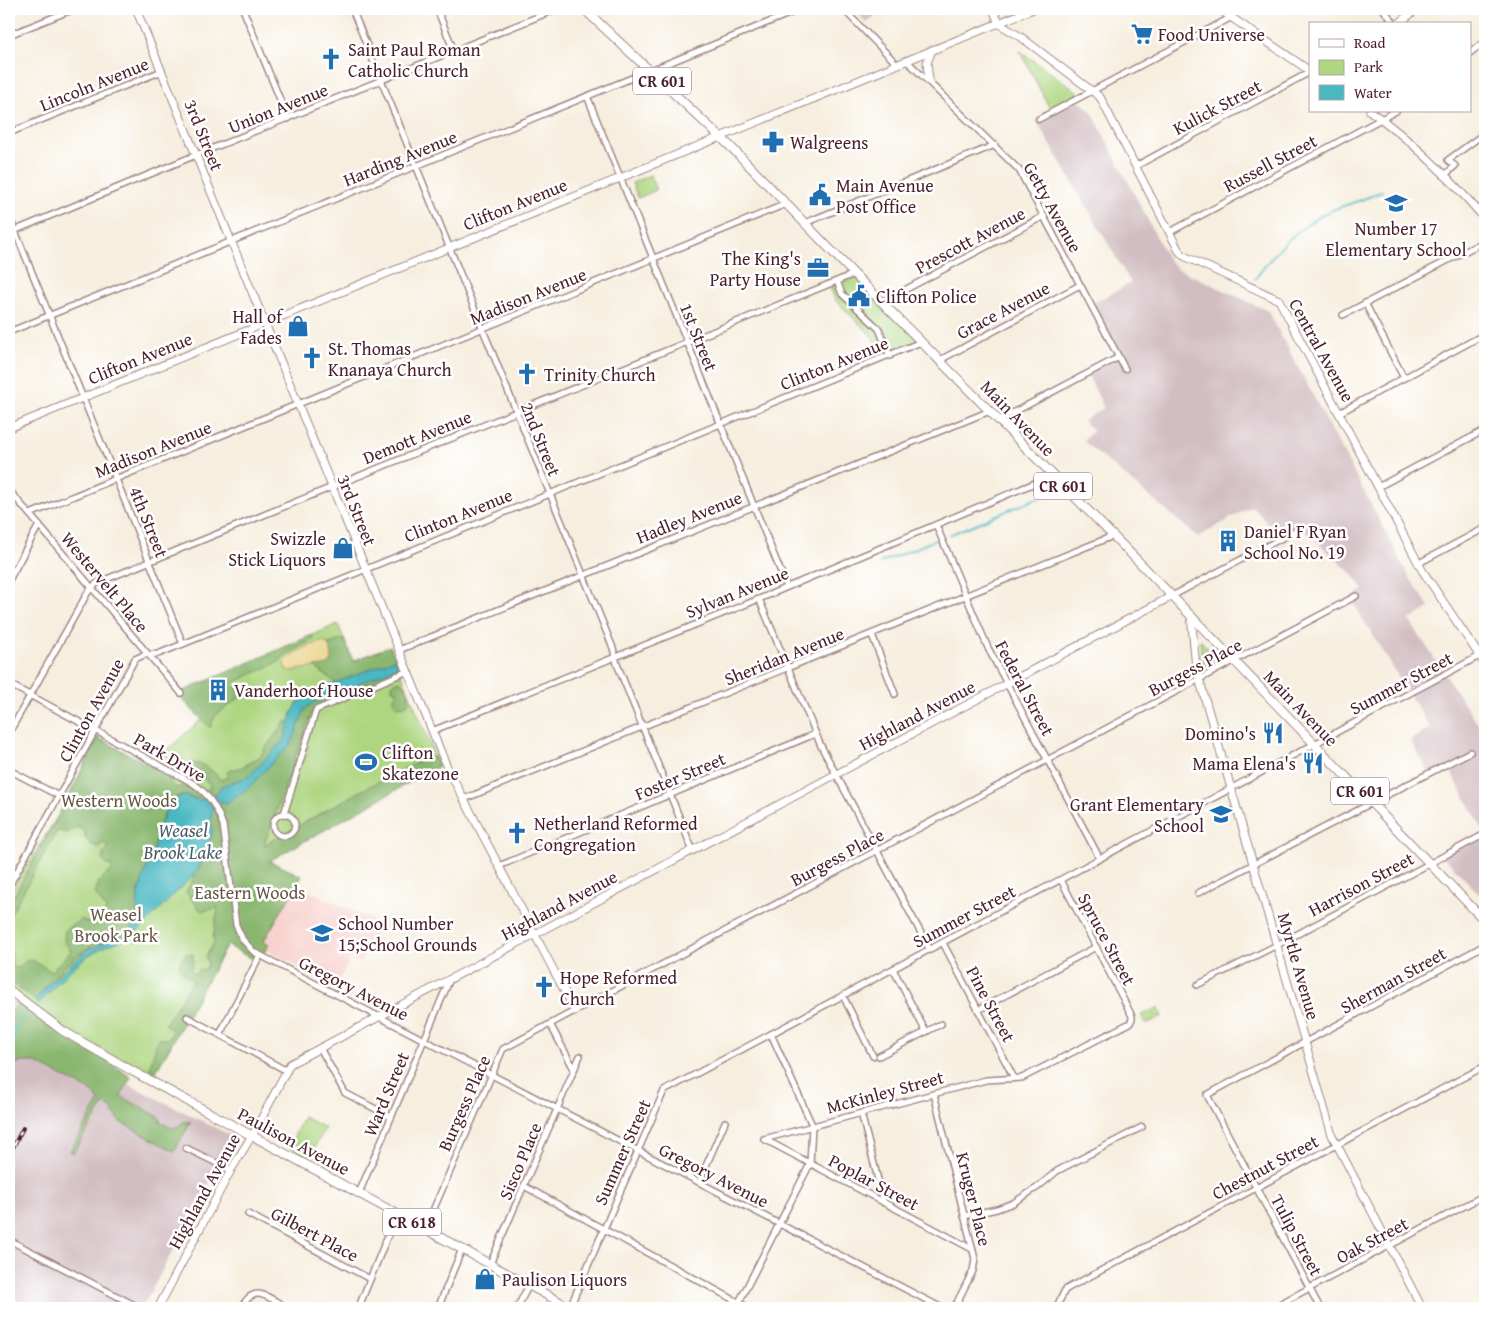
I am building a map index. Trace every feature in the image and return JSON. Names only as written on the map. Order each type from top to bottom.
[{"type":"main road","name":"Main Avenue","points":[[584,9],[721,137],[1172,596],[1485,921]]},
{"type":"main road","name":"Paulison Avenue","points":[[9,990],[63,1031],[252,1136],[570,1308]]},
{"type":"street","points":[[9,36],[74,9]]},
{"type":"street","name":"3rd Street","points":[[137,9],[264,324],[447,767],[575,1011]]},
{"type":"street","points":[[243,9],[288,119]]},
{"type":"street","name":"2nd Street","points":[[352,9],[548,493],[613,648],[670,796],[694,851]]},
{"type":"street","points":[[437,9],[454,51]]},
{"type":"street","name":"Union Avenue","points":[[9,233],[557,9]]},
{"type":"street","name":"Harding Avenue","points":[[9,332],[802,9]]},
{"type":"street","points":[[843,9],[897,64]]},
{"type":"street","points":[[992,9],[999,24]]},
{"type":"street","name":"Clifton Avenue","points":[[9,428],[1032,9]]},
{"type":"street","points":[[1222,9],[1232,18],[1309,70]]},
{"type":"street","points":[[1382,9],[1394,22]]},
{"type":"street","points":[[1399,22],[1417,9]]},
{"type":"street","points":[[1039,119],[1232,18]]},
{"type":"street","name":"Central Avenue","points":[[999,24],[1021,37],[1093,91],[1103,101],[1179,251],[1184,256],[1279,300],[1419,563],[1483,655],[1485,664]]},
{"type":"street","points":[[1472,51],[1485,41]]},
{"type":"street","points":[[929,81],[927,63],[932,50]]},
{"type":"street","name":"Getty Avenue","points":[[906,60],[1019,170],[1125,369]]},
{"type":"street","name":"Lincoln Avenue","points":[[9,133],[162,71]]},
{"type":"street","name":"Kulick Street","points":[[1136,166],[1309,72]]},
{"type":"street","name":"1st Street","points":[[587,96],[787,587]]},
{"type":"street","points":[[1371,112],[1402,134],[1485,219]]},
{"type":"street","name":"Russell Street","points":[[1170,232],[1383,120],[1395,112]]},
{"type":"street","points":[[1444,176],[1455,166],[1448,160],[1485,133]]},
{"type":"street","points":[[805,223],[995,146]]},
{"type":"street","name":"Madison Avenue","points":[[30,514],[786,204]]},
{"type":"street","points":[[1478,210],[1485,205]]},
{"type":"street","name":"4th Street","points":[[9,216],[48,316],[117,479],[183,644]]},
{"type":"street","name":"Prescott Avenue","points":[[882,302],[1044,216]]},
{"type":"street","points":[[1343,315],[1485,241]]},
{"type":"street","name":"Demott Avenue","points":[[9,733],[88,592],[98,583],[854,274]]},
{"type":"street","points":[[836,281],[842,294],[879,329],[890,356]]},
{"type":"street","name":"Grace Avenue","points":[[940,360],[1080,285]]},
{"type":"street","points":[[1365,303],[1404,378]]},
{"type":"street","points":[[1339,413],[1485,334]]},
{"type":"street","name":"Clinton Avenue","points":[[9,886],[136,659],[140,656],[158,654],[183,644],[364,568],[921,342]]},
{"type":"street","points":[[999,420],[1119,357]]},
{"type":"street","name":"Hadley Avenue","points":[[399,650],[990,411]]},
{"type":"street","points":[[1378,487],[1485,430]]},
{"type":"street","name":"Sylvan Avenue","points":[[432,731],[759,599],[1042,480],[1050,473]]},
{"type":"street","name":"Westervelt Place","points":[[9,490],[181,693]]},
{"type":"street","points":[[9,580],[39,525]]},
{"type":"street","name":"Federal Street","points":[[936,525],[988,648],[1100,859]]},
{"type":"street","points":[[1419,563],[1485,528]]},
{"type":"street","name":"Highland Avenue","points":[[158,1308],[290,1064],[1298,529]]},
{"type":"street","name":"Sheridan Avenue","points":[[464,800],[1113,536]]},
{"type":"street","name":"Burgess Place","points":[[424,1229],[503,1048],[1356,596]]},
{"type":"street","points":[[759,599],[815,734],[930,950]]},
{"type":"street","name":"Myrtle Avenue","points":[[1190,615],[1199,680],[1336,1145],[1422,1308]]},
{"type":"street","points":[[872,635],[895,694]]},
{"type":"street","name":"Summer Street","points":[[570,1308],[664,1091],[1483,655]]},
{"type":"street","points":[[284,814],[291,816],[296,826],[293,832],[284,836],[277,833],[273,827],[277,817],[284,814],[316,710],[408,671]]},
{"type":"street","name":"Park Drive","points":[[9,684],[189,781],[204,792],[218,811],[225,834],[236,925],[243,940],[251,950],[260,955]]},
{"type":"street","name":"Foster Street","points":[[499,866],[815,734]]},
{"type":"street","points":[[1198,893],[1470,752]]},
{"type":"street","points":[[9,770],[59,796]]},
{"type":"street","name":"Harrison Street","points":[[1197,985],[1277,945],[1485,834]]},
{"type":"street","name":"Spruce Street","points":[[1014,1078],[1022,1078],[1130,1023],[1132,1019],[1130,1011],[1061,880]]},
{"type":"street","name":"Pine Street","points":[[942,943],[1014,1078]]},
{"type":"street","name":"Sherman Street","points":[[1207,1095],[1485,945]]},
{"type":"street","points":[[978,1010],[1096,948]]},
{"type":"street","points":[[220,1034],[260,955]]},
{"type":"street","name":"Gregory Avenue","points":[[260,955],[942,1308]]},
{"type":"street","points":[[893,969],[926,1032]]},
{"type":"street","name":"Ward Street","points":[[358,1193],[450,979]]},
{"type":"street","points":[[843,996],[876,1056],[942,1024]]},
{"type":"street","points":[[187,1017],[287,1071]]},
{"type":"street","points":[[550,1024],[574,1069]]},
{"type":"street","points":[[736,1308],[810,1164],[812,1125],[771,1034]]},
{"type":"street","points":[[320,1048],[345,1093],[391,1117]]},
{"type":"street","name":"Sisco Place","points":[[490,1264],[580,1056]]},
{"type":"street","name":"Chestnut Street","points":[[1056,1308],[1065,1290],[1070,1287],[1485,1066]]},
{"type":"street","name":"McKinley Street","points":[[764,1139],[986,1080],[1014,1078]]},
{"type":"street","name":"Kruger Place","points":[[934,1094],[975,1259],[974,1271],[954,1308]]},
{"type":"street","name":"Tulip Street","points":[[1207,1095],[1320,1308]]},
{"type":"street","points":[[861,1113],[884,1203]]},
{"type":"street","points":[[699,1182],[725,1122]]},
{"type":"street","points":[[964,1216],[997,1209],[1013,1203],[1038,1187],[1057,1171],[1142,1127]]},
{"type":"street","name":"Poplar Street","points":[[764,1139],[972,1249]]},
{"type":"street","points":[[186,1148],[231,1170]]},
{"type":"street","points":[[524,1186],[749,1308]]},
{"type":"street","name":"Oak Street","points":[[1272,1308],[1485,1196]]},
{"type":"street","points":[[360,1304],[397,1213]]},
{"type":"street","name":"Gilbert Place","points":[[248,1214],[370,1279]]},
{"type":"street","points":[[9,1240],[140,1308]]},
{"type":"street","points":[[438,1308],[462,1249]]},
{"type":"street","points":[[517,1308],[529,1285]]},
{"type":"street","points":[[241,1308],[246,1298],[252,1294],[261,1294],[288,1308]]},
{"type":"shaded area","points":[[853,9],[882,9],[867,23]]},
{"type":"shaded area","points":[[1079,101],[1091,110],[1169,261],[1178,269],[1268,311],[1410,578],[1430,608],[1409,620],[1485,735],[1485,833],[1447,765],[1429,773],[1410,740],[1430,728],[1350,598],[1364,590],[1353,575],[1302,527],[1273,542],[1275,531],[1252,506],[1198,537],[1083,441],[1093,431],[1083,421],[1104,408],[1087,373],[1119,356],[1092,304],[1131,283],[1036,120]]},
{"type":"shaded area","points":[[1485,834],[1485,900],[1442,855]]},
{"type":"shaded area","name":"School Number 15;School Grounds","points":[[297,885],[380,924],[360,963],[351,958],[336,986],[266,950],[268,945],[263,942]]},
{"type":"shaded area","points":[[9,997],[19,1005],[12,1012],[48,1039],[128,1084],[234,1137],[142,1308],[9,1308]]},
{"type":"green space","points":[[1020,51],[1078,92],[1078,94],[1051,108],[1049,107]]},
{"type":"green space","points":[[650,175],[656,190],[638,198],[632,183]]},
{"type":"green space","points":[[854,274],[921,342],[881,359],[872,336],[835,300],[829,284]]},
{"type":"green space","name":"Weasel Brook Park","points":[[338,624],[353,661],[390,646],[439,766],[269,861],[302,876],[263,942],[269,945],[262,956],[227,945],[154,1075],[63,1031],[9,990],[9,894],[59,814],[97,737],[153,768],[159,757],[202,719],[177,694]]},
{"type":"green space","points":[[312,635],[314,639],[285,655],[279,662],[233,683],[243,695],[215,716],[210,728],[177,694]]},
{"type":"green space","points":[[344,639],[353,661],[390,646],[400,670],[314,707],[264,845],[366,788],[422,760],[435,757],[439,766],[269,861],[302,876],[263,942],[269,945],[257,962],[227,945],[154,1075],[151,1073],[150,1067],[158,1038],[168,1039],[173,1031],[165,1024],[193,981],[180,969],[180,961],[186,954],[193,954],[193,964],[190,971],[196,974],[199,969],[205,970],[208,964],[206,957],[214,942],[213,937],[218,908],[201,911],[186,892],[206,855],[199,800],[188,796],[180,796],[171,802],[167,809],[139,890],[137,919],[129,931],[85,950],[47,985],[35,1000],[9,981],[9,949],[11,950],[12,968],[19,968],[27,960],[34,961],[51,971],[71,951],[64,941],[65,930],[81,919],[93,925],[102,921],[106,909],[95,893],[99,882],[113,869],[111,865],[108,866],[103,861],[103,853],[107,851],[108,846],[104,843],[98,847],[90,844],[85,838],[85,831],[77,827],[68,833],[57,831],[9,917],[9,905],[76,783],[98,738],[169,775],[170,782],[175,788],[183,786],[199,796],[211,786],[198,772],[195,775],[189,773],[187,769],[189,764],[197,763],[206,767],[218,776],[220,780],[226,778],[228,771],[242,767],[261,756],[286,721],[293,725],[300,706],[338,685],[315,667],[322,646]]},
{"type":"green space","points":[[1200,640],[1218,658],[1202,668]]},
{"type":"green space","points":[[399,681],[407,689],[409,701],[405,706],[397,707],[393,701],[397,691],[392,689],[392,685],[394,682]]},
{"type":"green space","points":[[22,1001],[131,1077],[121,1096],[159,1117],[161,1122],[170,1127],[175,1128],[183,1122],[191,1122],[174,1151],[120,1122],[111,1108],[104,1104],[73,1153],[70,1151],[99,1102],[93,1092],[34,1062],[22,1062],[9,1067],[9,1013]]},
{"type":"green space","points":[[1159,1008],[1162,1017],[1145,1024],[1141,1015]]},
{"type":"green space","points":[[303,1117],[325,1128],[309,1158],[289,1147]]},
{"type":"sand","points":[[320,642],[327,643],[331,651],[332,660],[328,665],[291,671],[286,669],[284,664],[290,656]]},
{"type":"water","name":"Weasel Brook Lake","points":[[395,659],[398,667],[313,703],[305,709],[292,743],[247,789],[226,803],[221,801],[211,814],[212,833],[206,855],[196,873],[138,931],[128,938],[101,948],[88,956],[66,975],[39,1004],[35,1001],[49,984],[88,949],[126,934],[134,926],[137,921],[138,896],[144,874],[151,859],[156,837],[168,805],[179,797],[185,796],[199,800],[216,794],[222,786],[249,776],[285,739],[292,713],[297,704],[308,694]]},
{"type":"waterway","points":[[1255,279],[1290,238],[1311,222],[1335,209],[1382,191]]},
{"type":"waterway","points":[[949,535],[1052,492]]},
{"type":"waterway","points":[[880,563],[935,540]]},
{"type":"waterway","points":[[9,1046],[13,1041],[17,1023],[26,1013]]},
{"type":"railway","points":[[9,1155],[23,1128]]},
{"type":"place","name":"Food Universe","points":[[1142,34]]},
{"type":"place","name":"Saint Paul Roman Catholic Church","points":[[331,59]]},
{"type":"place","name":"Walgreens","points":[[773,142]]},
{"type":"place","name":"Main Avenue Post Office","points":[[820,195]]},
{"type":"place","name":"Number 17 Elementary School","points":[[1396,203]]},
{"type":"place","name":"The King's Party House","points":[[818,268]]},
{"type":"place","name":"Clifton Police","points":[[859,296]]},
{"type":"place","name":"Hall of Fades","points":[[298,326]]},
{"type":"place","name":"St. Thomas Knanaya Church","points":[[312,358]]},
{"type":"place","name":"Trinity Church","points":[[527,374]]},
{"type":"place","name":"Daniel F Ryan School No. 19","points":[[1228,541]]},
{"type":"place","name":"Swizzle Stick Liquors","points":[[343,548]]},
{"type":"place","name":"Vanderhoof House","points":[[218,690]]},
{"type":"place","name":"Domino's","points":[[1273,733]]},
{"type":"place","name":"Clifton Skatezone","points":[[366,762]]},
{"type":"place","name":"Mama Elena's","points":[[1313,763]]},
{"type":"place","name":"Grant Elementary School","points":[[1221,814]]},
{"type":"place","name":"Netherland Reformed Congregation","points":[[517,833]]},
{"type":"place","name":"School Number 15;School Grounds","points":[[322,933]]},
{"type":"place","name":"Hope Reformed Church","points":[[544,987]]},
{"type":"place","name":"Paulison Liquors","points":[[485,1279]]},
{"type":"park label","name":"Western Woods","points":[[119,800]]},
{"type":"park label","name":"Eastern Woods","points":[[250,892]]}]
